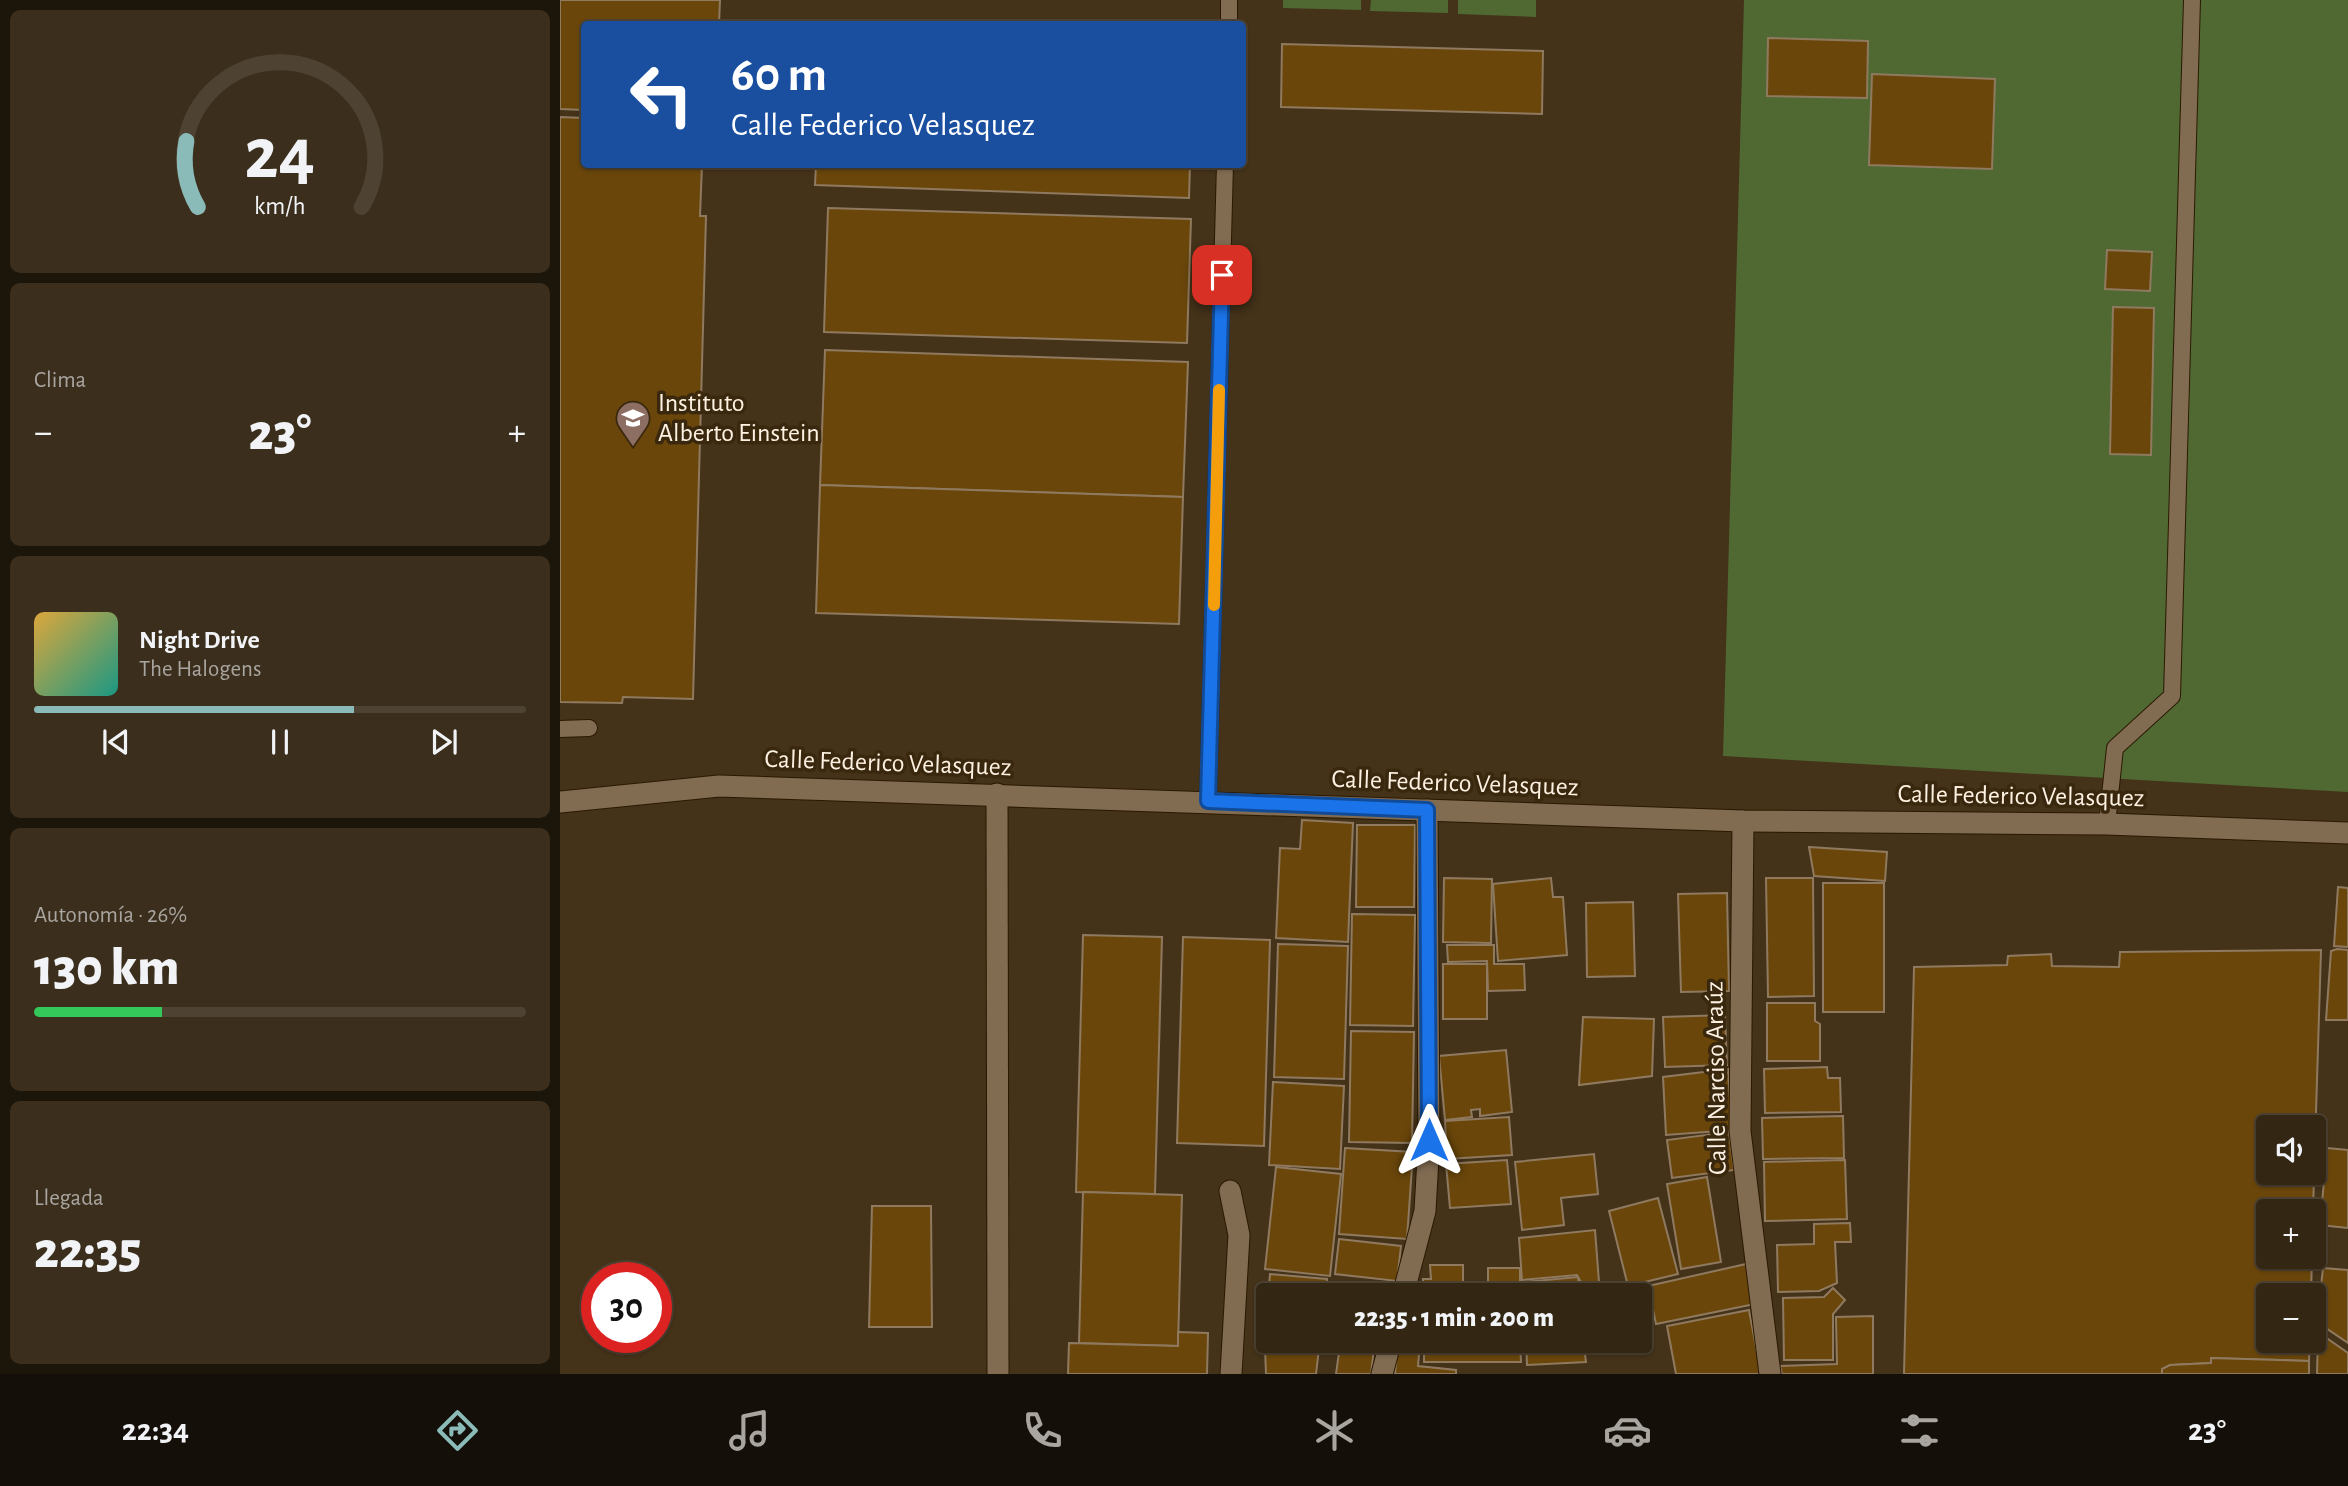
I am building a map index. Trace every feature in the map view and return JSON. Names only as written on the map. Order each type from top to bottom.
[{"type":"street","name":"Calle Federico Velasquez","points":[[560,803],[719,786],[1742,821],[2107,824],[2348,833]]},
{"type":"street","points":[[997,794],[998,1374]]},
{"type":"street","points":[[1406,1283],[1425,1211],[1429,1152],[1427,810]]},
{"type":"street","name":"Calle Narciso Araúz","points":[[1742,821],[1740,1131],[1770,1374]]},
{"type":"street","points":[[1230,1191],[1239,1235],[1231,1374]]},
{"type":"street","points":[[1382,1374],[1388,1353]]},
{"type":"lane","points":[[1229,0],[1229,21]]},
{"type":"lane","points":[[2107,824],[2115,748],[2172,696],[2192,0]]},
{"type":"lane","points":[[1208,801],[1225,168]]},
{"type":"lane","points":[[560,729],[589,728]]},
{"type":"green space","points":[[1283,0],[1361,0],[1361,10],[1283,8]]},
{"type":"green space","points":[[1371,0],[1448,0],[1448,13],[1370,11]]},
{"type":"green space","points":[[1458,0],[1536,0],[1536,17],[1458,14]]},
{"type":"green space","points":[[1744,0],[2348,0],[2348,792],[1723,756]]},
{"type":"building","points":[[560,0],[720,0],[719,21],[581,21],[581,110],[560,109]]},
{"type":"building","points":[[1768,38],[1868,41],[1867,98],[1767,96]]},
{"type":"building","points":[[1282,44],[1543,51],[1542,114],[1281,107]]},
{"type":"building","points":[[1872,74],[1995,79],[1992,169],[1869,165]]},
{"type":"building","name":"Instituto Alberto Einstein","points":[[560,117],[581,118],[581,168],[702,168],[700,216],[706,216],[693,699],[623,697],[622,703],[560,702]]},
{"type":"building","points":[[816,168],[1190,168],[1189,198],[815,185]]},
{"type":"building","points":[[828,208],[1191,219],[1187,343],[824,332]]},
{"type":"building","points":[[2107,250],[2152,252],[2150,291],[2105,289]]},
{"type":"building","points":[[2113,307],[2154,308],[2151,455],[2110,454]]},
{"type":"building","points":[[825,350],[1188,362],[1183,497],[820,485]]},
{"type":"building","points":[[820,485],[1183,497],[1179,624],[816,613]]},
{"type":"building","points":[[1302,820],[1353,823],[1348,942],[1276,938],[1280,848],[1300,849]]},
{"type":"building","points":[[1357,825],[1415,825],[1414,907],[1356,907]]},
{"type":"building","points":[[1809,847],[1887,852],[1885,881],[1814,876]]},
{"type":"building","points":[[1444,878],[1492,879],[1491,943],[1443,942]]},
{"type":"building","points":[[1551,878],[1553,897],[1563,897],[1567,955],[1498,961],[1493,884]]},
{"type":"building","points":[[1766,878],[1813,878],[1814,996],[1768,997]]},
{"type":"building","points":[[1823,883],[1884,883],[1884,1012],[1823,1012]]},
{"type":"building","points":[[2338,887],[2348,888],[2348,947],[2334,946]]},
{"type":"building","points":[[1727,893],[1729,991],[1681,992],[1678,894]]},
{"type":"building","points":[[1633,902],[1635,976],[1587,977],[1586,903]]},
{"type":"building","points":[[1352,914],[1415,915],[1413,1026],[1350,1025]]},
{"type":"building","points":[[1083,935],[1162,937],[1155,1194],[1076,1192]]},
{"type":"building","points":[[1183,937],[1270,940],[1264,1146],[1177,1143]]},
{"type":"building","points":[[1278,944],[1348,946],[1344,1079],[1274,1077]]},
{"type":"building","points":[[1447,945],[1494,945],[1494,964],[1524,964],[1525,990],[1488,991],[1487,961],[1448,962]]},
{"type":"building","points":[[2321,950],[2316,1115],[2256,1115],[2256,1185],[2314,1185],[2313,1199],[2256,1199],[2256,1269],[2312,1269],[2311,1283],[2256,1283],[2256,1353],[2309,1353],[2309,1361],[2211,1358],[2211,1363],[2170,1365],[2162,1369],[2162,1374],[1904,1374],[1914,967],[2007,965],[2008,956],[2051,954],[2052,966],[2119,967],[2120,952]]},
{"type":"building","points":[[2348,950],[2348,1020],[2326,1020],[2331,951]]},
{"type":"building","points":[[1443,964],[1487,964],[1487,1019],[1443,1019]]},
{"type":"building","points":[[1767,1003],[1815,1003],[1815,1021],[1820,1024],[1820,1061],[1767,1061]]},
{"type":"building","points":[[1725,1015],[1727,1065],[1665,1067],[1663,1017]]},
{"type":"building","points":[[1583,1017],[1654,1019],[1652,1076],[1579,1085]]},
{"type":"building","points":[[1351,1031],[1414,1032],[1412,1143],[1349,1142]]},
{"type":"building","points":[[1506,1050],[1512,1112],[1480,1116],[1480,1109],[1471,1110],[1472,1117],[1445,1120],[1439,1056]]},
{"type":"building","points":[[1827,1067],[1828,1078],[1840,1078],[1841,1112],[1765,1113],[1764,1069]]},
{"type":"building","points":[[1728,1069],[1732,1130],[1666,1135],[1663,1077]]},
{"type":"building","points":[[1273,1082],[1344,1086],[1340,1169],[1269,1165]]},
{"type":"building","points":[[1843,1116],[1844,1158],[1763,1159],[1762,1118]]},
{"type":"building","points":[[1509,1117],[1512,1155],[1447,1159],[1445,1121]]},
{"type":"building","points":[[1729,1132],[1734,1170],[1672,1178],[1667,1140]]},
{"type":"building","points":[[1345,1148],[1413,1152],[1407,1239],[1339,1234]]},
{"type":"building","points":[[2327,1148],[2348,1150],[2348,1228],[2326,1226],[2326,1199],[2322,1199],[2324,1185],[2326,1185]]},
{"type":"building","points":[[1594,1154],[1598,1194],[1561,1198],[1564,1225],[1522,1230],[1515,1162]]},
{"type":"building","points":[[1507,1160],[1511,1204],[1450,1208],[1446,1164]]},
{"type":"building","points":[[1845,1160],[1847,1219],[1765,1221],[1764,1162]]},
{"type":"building","points":[[1276,1167],[1341,1174],[1330,1276],[1265,1269]]},
{"type":"building","points":[[1707,1177],[1721,1262],[1681,1269],[1667,1184]]},
{"type":"building","points":[[1083,1192],[1182,1195],[1178,1346],[1079,1343]]},
{"type":"building","points":[[1658,1198],[1678,1274],[1640,1283],[1627,1283],[1609,1211]]},
{"type":"building","points":[[872,1206],[931,1206],[932,1327],[869,1327]]},
{"type":"building","points":[[1850,1223],[1851,1242],[1835,1242],[1837,1283],[1819,1291],[1778,1292],[1777,1245],[1814,1244],[1814,1224]]},
{"type":"building","points":[[1595,1230],[1599,1282],[1581,1283],[1577,1275],[1522,1280],[1519,1238]]},
{"type":"building","points":[[1339,1239],[1401,1246],[1397,1281],[1335,1274]]},
{"type":"building","points":[[1746,1264],[1755,1304],[1656,1324],[1652,1285]]},
{"type":"building","points":[[1430,1265],[1463,1265],[1463,1283],[1423,1283],[1423,1279],[1431,1279]]},
{"type":"building","points":[[1488,1268],[1520,1268],[1520,1283],[1488,1283]]},
{"type":"building","points":[[2323,1269],[2348,1270],[2348,1343],[2326,1328],[2326,1283],[2321,1283]]},
{"type":"building","points":[[1270,1274],[1327,1279],[1327,1283],[1269,1283]]},
{"type":"building","points":[[1578,1277],[1579,1283],[1524,1283]]},
{"type":"building","points":[[1833,1288],[1845,1300],[1833,1314],[1833,1360],[1784,1360],[1783,1298],[1824,1297]]},
{"type":"building","points":[[1749,1310],[1761,1374],[1676,1374],[1667,1326]]},
{"type":"building","points":[[1873,1316],[1873,1374],[1782,1374],[1780,1366],[1837,1364],[1836,1317]]},
{"type":"building","points":[[1178,1332],[1208,1333],[1207,1374],[1068,1374],[1069,1343],[1178,1346]]},
{"type":"building","points":[[2326,1338],[2348,1353],[2348,1374],[2317,1374],[2318,1353],[2326,1353]]},
{"type":"building","points":[[1265,1353],[1318,1353],[1316,1374],[1266,1374]]},
{"type":"building","points":[[1339,1353],[1373,1353],[1371,1374],[1336,1374]]},
{"type":"building","points":[[1397,1353],[1419,1354],[1418,1366],[1456,1370],[1456,1374],[1395,1374]]},
{"type":"building","points":[[1424,1353],[1521,1353],[1521,1362],[1424,1362]]},
{"type":"building","points":[[1527,1353],[1585,1353],[1586,1362],[1527,1365]]},
{"type":"building","points":[[2211,1358],[2309,1361],[2309,1374],[2162,1374],[2162,1369],[2170,1365],[2211,1363]]},
{"type":"slow traffic","points":[[1214,605],[1219,390]]},
{"type":"place","name":"Instituto Alberto Einstein","points":[[633,448]]},
{"type":"route","points":[[1222,275],[1208,801],[1427,810],[1429,1140]]}]
